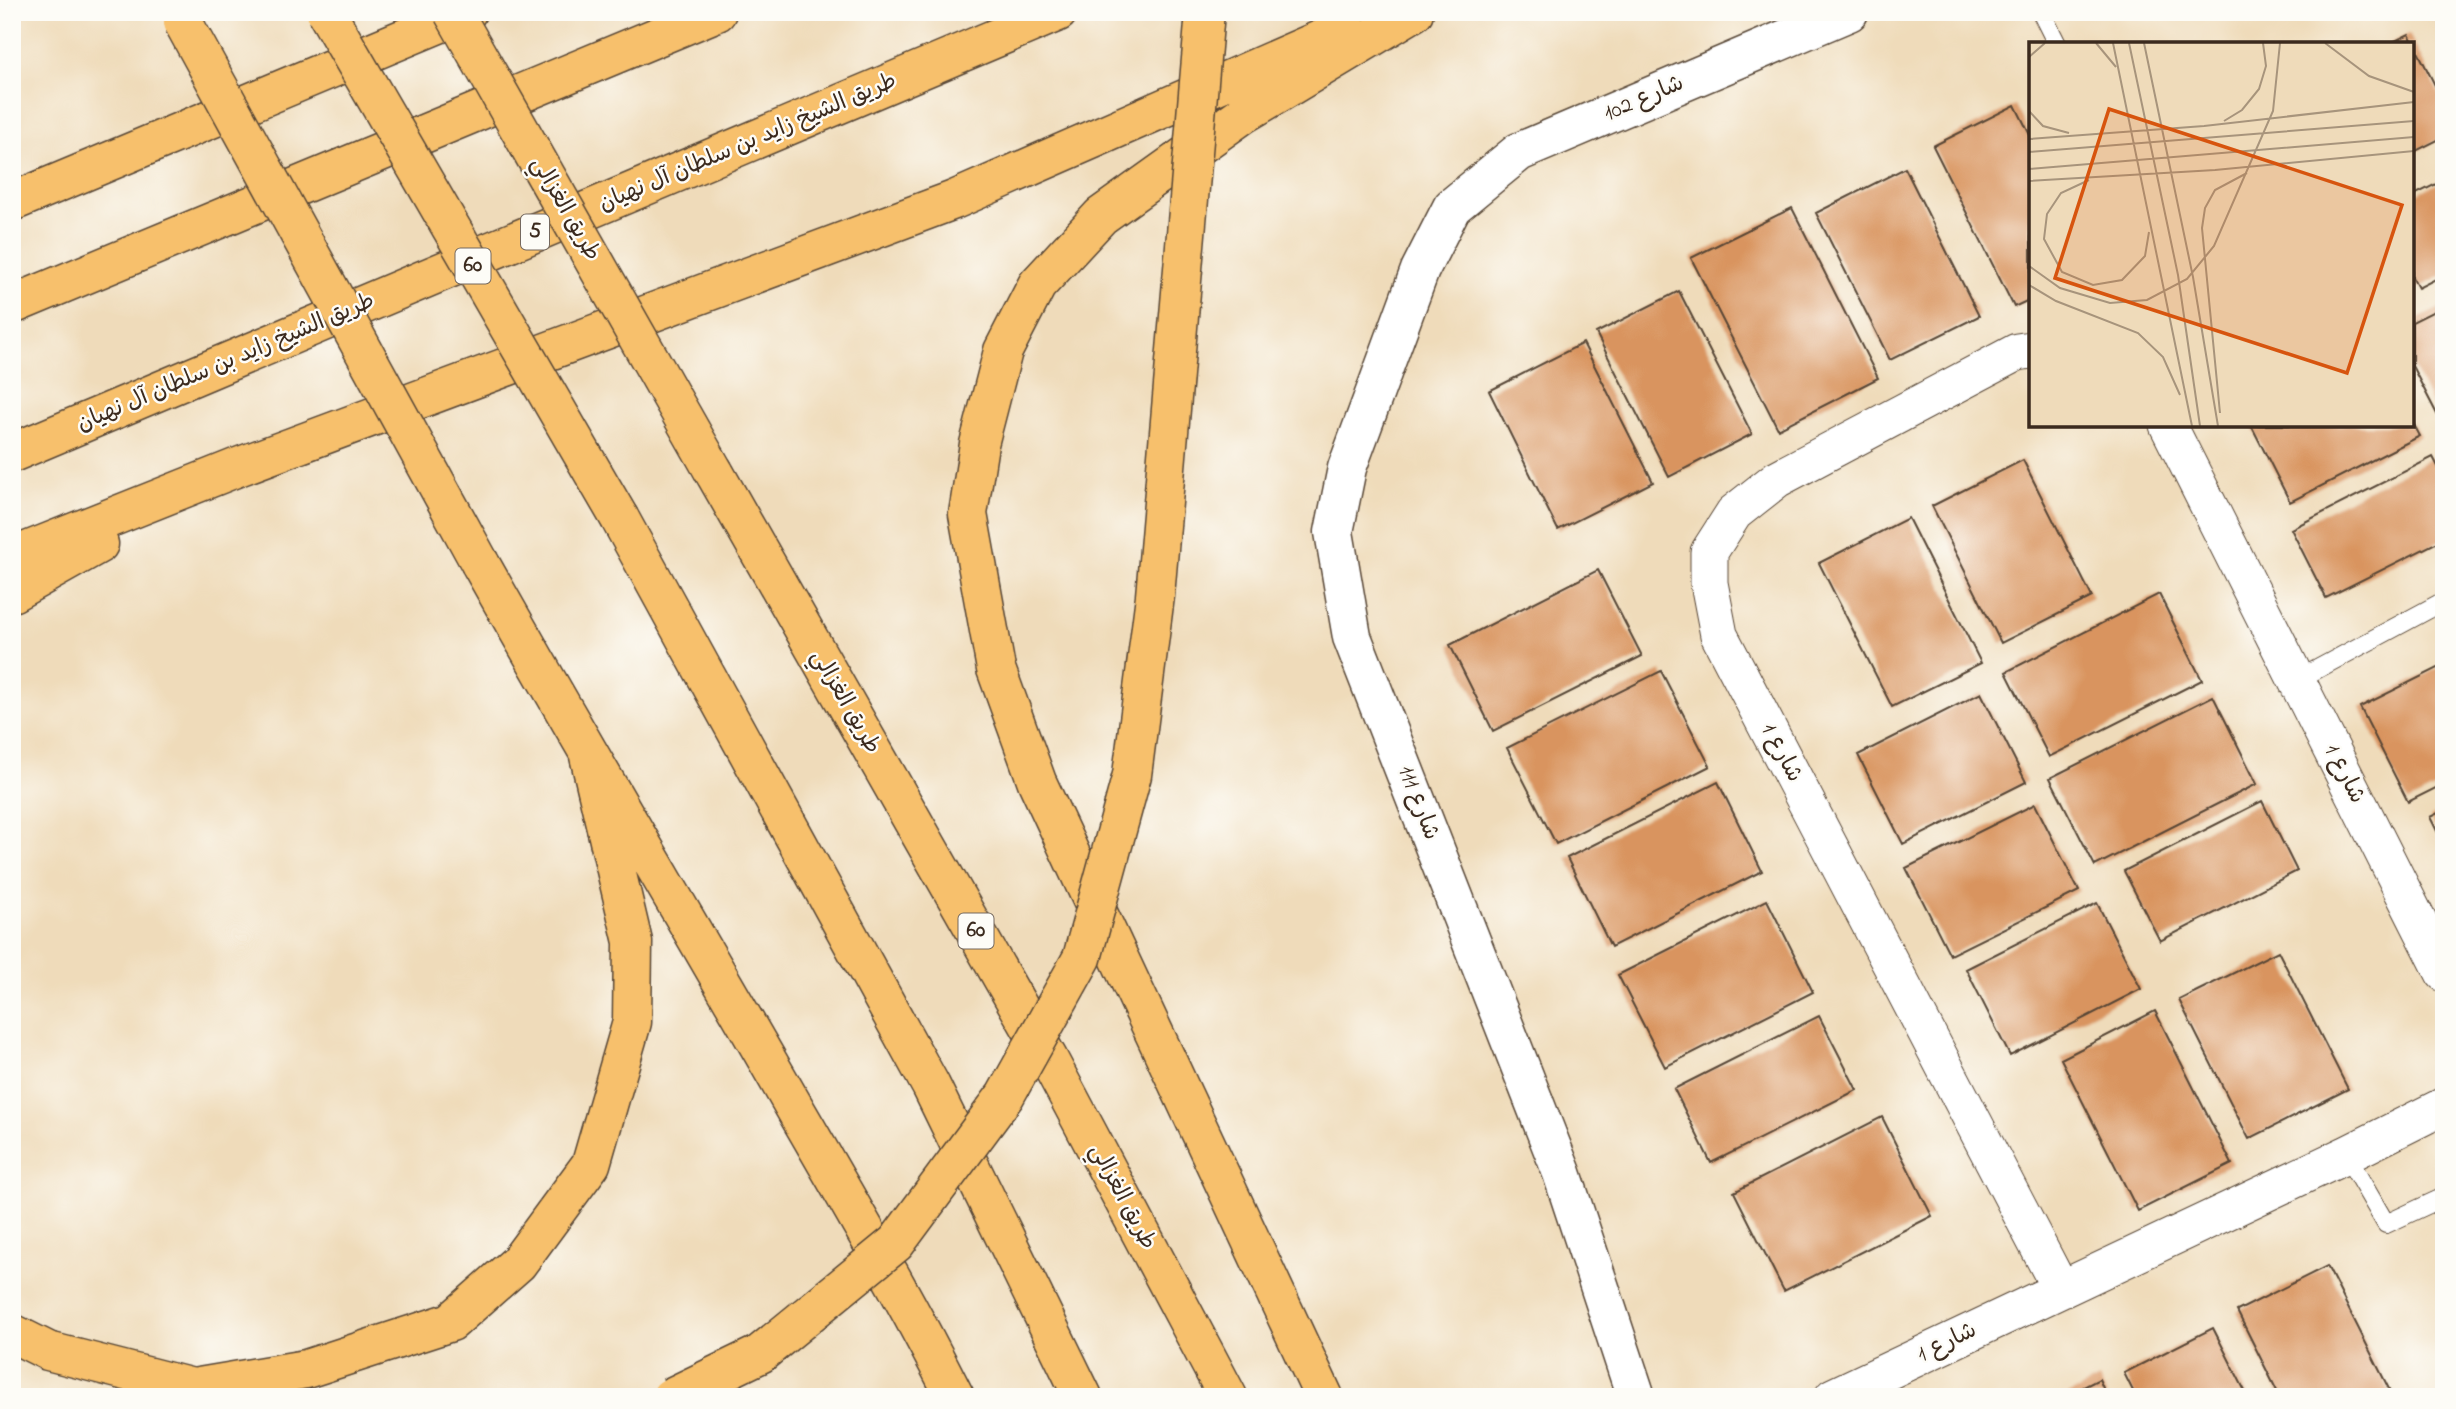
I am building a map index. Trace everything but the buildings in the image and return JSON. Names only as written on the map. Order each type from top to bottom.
[{"type":"highway","name":"60","points":[[326,12],[620,519],[931,1086],[1083,1397]]},
{"type":"highway","name":"طريق الغزالي","points":[[453,12],[1049,1060],[1228,1397]]},
{"type":"highway","points":[[14,201],[467,12]]},
{"type":"highway","points":[[12,305],[717,12]]},
{"type":"highway","name":"طريق الشيخ زايد بن سلطان آل نهيان","points":[[12,453],[1058,12]]},
{"type":"highway","points":[[671,1397],[760,1354],[896,1243],[1005,1096],[1082,958],[1132,775],[1155,596],[1205,12]]},
{"type":"highway","points":[[12,557],[238,467],[954,200],[1385,12]]},
{"type":"highway","points":[[1324,1397],[1037,782],[996,668],[968,514],[979,444],[1003,351],[1037,285],[1101,216],[1242,115],[1415,12]]},
{"type":"highway","points":[[181,17],[480,563],[919,1325],[955,1397]]},
{"type":"highway","points":[[12,469],[239,357]]},
{"type":"highway","points":[[12,593],[238,467]]},
{"type":"highway","points":[[12,1333],[48,1351],[193,1388],[306,1369],[451,1322],[518,1263],[591,1164],[632,1023],[633,942],[589,756]]},
{"type":"street","name":"شارع 102","points":[[1452,207],[1518,152],[1849,12]]},
{"type":"street","name":"شارع 111","points":[[1452,207],[1420,270],[1347,468],[1334,532],[1352,637],[1562,1172],[1636,1397]]},
{"type":"street","name":"شارع 1","points":[[2029,350],[2017,352],[1777,479],[1734,513],[1709,552],[1709,583],[1719,635],[2060,1288]]},
{"type":"street","name":"شارع 1","points":[[2169,427],[2444,973]]},
{"type":"street","name":"شارع 1","points":[[1833,1397],[2444,1106]]},
{"type":"lane","points":[[2041,12],[2056,42]]},
{"type":"lane","points":[[2297,680],[2444,601]]},
{"type":"lane","points":[[2346,1155],[2386,1224],[2444,1197]]}]
